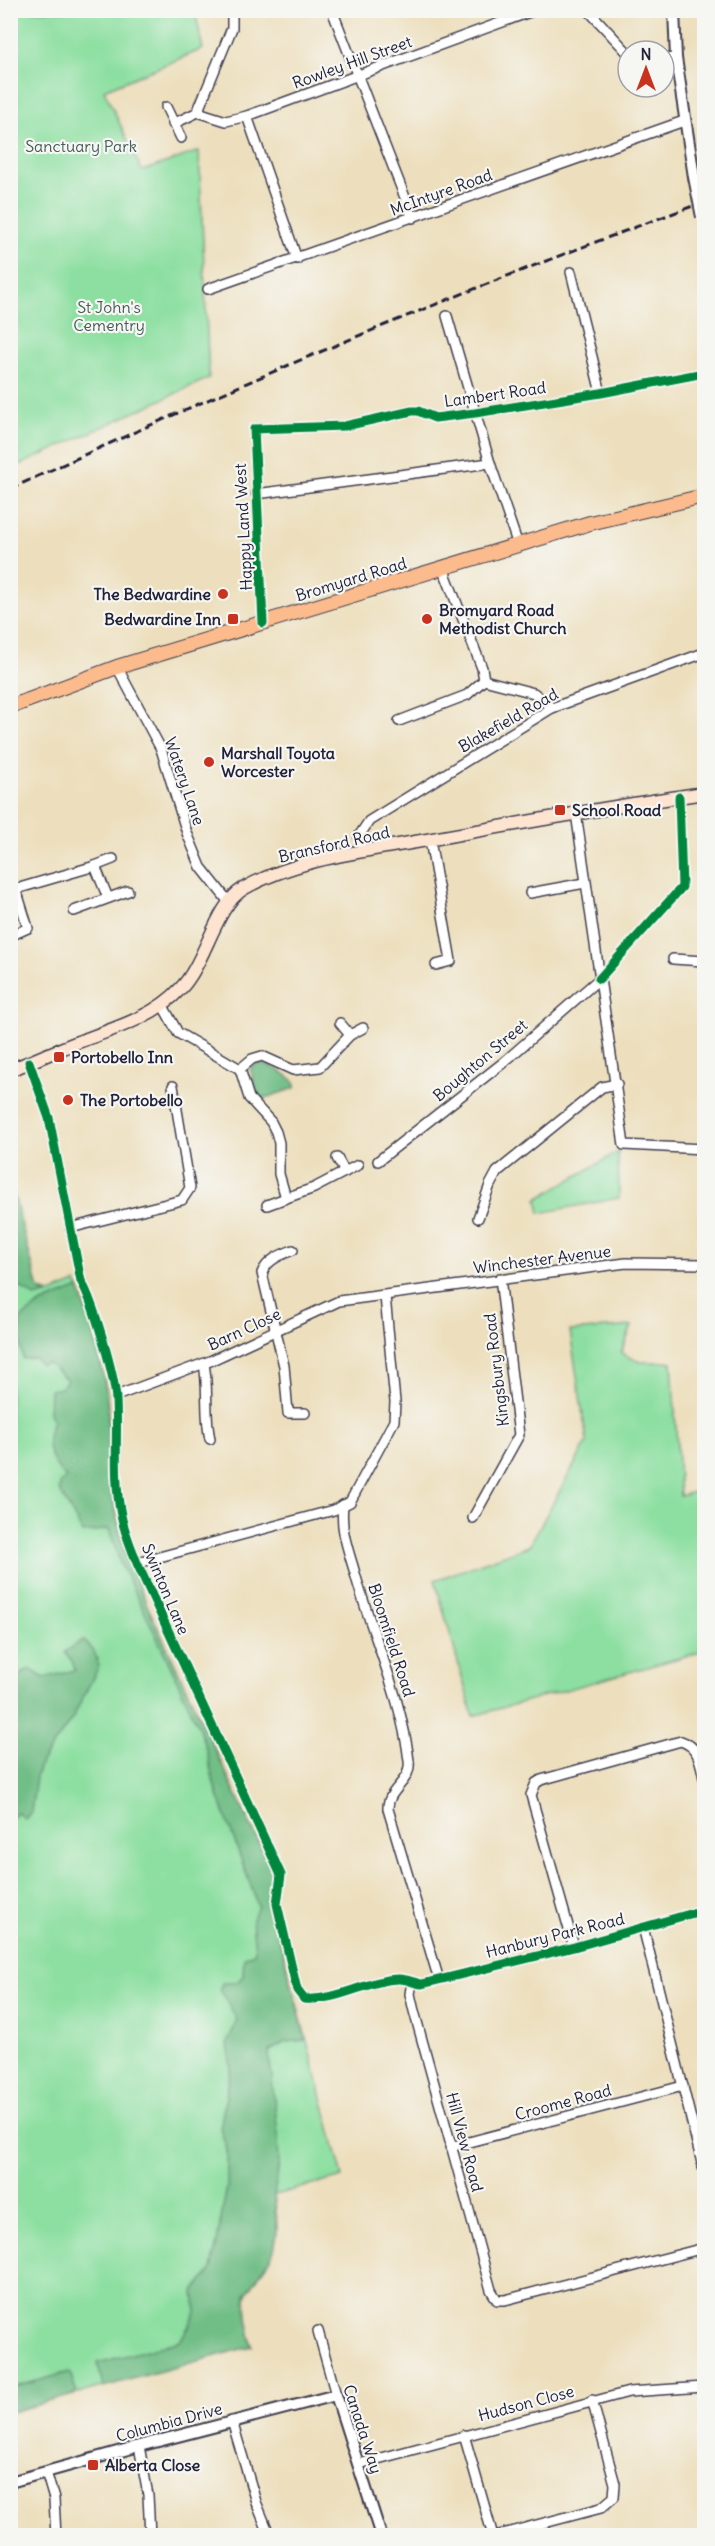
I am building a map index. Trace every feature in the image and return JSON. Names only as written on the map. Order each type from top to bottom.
[{"type":"main road","name":"Bromyard Road","points":[[10,707],[117,667],[590,523],[705,496]]},
{"type":"main road","name":"Bransford Road","points":[[228,901],[240,890],[284,872],[363,852],[576,813],[705,793]]},
{"type":"main road","points":[[10,1070],[163,1006],[183,987],[209,942],[228,901]]},
{"type":"street","points":[[173,124],[200,111],[199,105],[232,28],[232,10]]},
{"type":"street","points":[[332,10],[412,218]]},
{"type":"street","name":"Rowley Hill Street","points":[[200,111],[226,121],[247,116],[535,10]]},
{"type":"street","points":[[588,10],[616,40]]},
{"type":"street","points":[[674,10],[675,39]]},
{"type":"street","points":[[676,58],[684,121],[703,222]]},
{"type":"street","points":[[166,107],[180,138]]},
{"type":"street","points":[[247,116],[297,259]]},
{"type":"street","name":"McIntyre Road","points":[[208,289],[684,121]]},
{"type":"street","points":[[571,272],[601,393]]},
{"type":"street","points":[[447,316],[490,463],[518,545]]},
{"type":"street","name":"Lambert Road","points":[[254,429],[345,426],[412,411],[435,418],[601,393],[705,373]]},
{"type":"street","name":"Happy Land West","points":[[254,429],[263,623]]},
{"type":"street","points":[[256,494],[490,463]]},
{"type":"street","points":[[443,568],[482,668],[484,680]]},
{"type":"street","name":"Blakefield Road","points":[[363,852],[359,836],[369,820],[552,708],[705,653]]},
{"type":"street","name":"Watery Lane","points":[[117,667],[161,749],[184,825],[201,867],[228,901]]},
{"type":"street","points":[[484,680],[534,693],[552,708]]},
{"type":"street","points":[[399,721],[467,695],[484,680]]},
{"type":"street","points":[[576,813],[599,979],[617,1084],[624,1145],[705,1149]]},
{"type":"street","points":[[430,840],[451,961],[436,964]]},
{"type":"street","points":[[10,936],[28,928],[13,889],[113,859]]},
{"type":"street","points":[[95,866],[108,898]]},
{"type":"street","points":[[530,893],[585,883]]},
{"type":"street","points":[[74,910],[128,891]]},
{"type":"street","points":[[673,959],[705,961]]},
{"type":"street","name":"Boughton Street","points":[[378,1161],[504,1062],[599,979]]},
{"type":"street","points":[[163,1006],[178,1033],[240,1069],[249,1098],[271,1122],[276,1132],[279,1143],[279,1174],[286,1198]]},
{"type":"street","points":[[340,1023],[350,1035]]},
{"type":"street","points":[[240,1069],[252,1059],[262,1056],[293,1070],[320,1067],[350,1035],[363,1028]]},
{"type":"street","name":"Swinton Lane","points":[[29,1062],[49,1118],[81,1281],[99,1329],[116,1396],[117,1488],[121,1515],[137,1563],[281,1875],[277,1904],[297,1990],[304,2000],[314,2000],[397,1978],[412,1982]]},
{"type":"street","points":[[478,1218],[497,1172],[602,1087],[617,1084]]},
{"type":"street","points":[[70,1228],[182,1200],[186,1196],[190,1188],[173,1086]]},
{"type":"street","points":[[338,1158],[345,1172]]},
{"type":"street","points":[[267,1205],[314,1188],[358,1165]]},
{"type":"street","points":[[292,1250],[275,1257],[262,1273],[274,1333],[284,1366],[288,1413],[305,1413]]},
{"type":"street","name":"Winchester Avenue","points":[[385,1296],[500,1278],[626,1263],[705,1264]]},
{"type":"street","name":"Kingsbury Road","points":[[473,1518],[519,1435],[500,1278]]},
{"type":"street","points":[[137,1563],[333,1510],[350,1502],[394,1421],[395,1402],[385,1296]]},
{"type":"street","name":"Barn Close","points":[[116,1396],[204,1364],[339,1301],[385,1296]]},
{"type":"street","points":[[204,1364],[207,1389],[205,1419],[210,1439]]},
{"type":"street","name":"Bloomfield Road","points":[[343,1505],[341,1524],[398,1709],[410,1763],[409,1773],[388,1801],[388,1809],[439,1980]]},
{"type":"street","points":[[574,1947],[531,1796],[536,1783],[681,1741],[692,1745],[705,1778]]},
{"type":"street","name":"Hanbury Park Road","points":[[412,1982],[422,1984],[574,1947],[705,1910]]},
{"type":"street","points":[[644,1927],[705,2171]]},
{"type":"street","name":"Hill View Road","points":[[412,1982],[410,1994],[414,2012],[450,2147],[491,2290],[497,2300],[505,2300],[705,2248]]},
{"type":"street","name":"Croome Road","points":[[450,2147],[683,2086]]},
{"type":"street","name":"Canada Way","points":[[318,2331],[381,2535]]},
{"type":"street","name":"Hudson Close","points":[[359,2464],[592,2400],[629,2392],[705,2386]]},
{"type":"street","name":"Columbia Drive","points":[[10,2482],[336,2395]]},
{"type":"street","points":[[464,2435],[494,2535],[601,2508],[614,2497],[615,2484],[592,2400]]},
{"type":"street","points":[[232,2421],[256,2502],[270,2535]]},
{"type":"street","points":[[139,2446],[148,2495],[150,2535]]},
{"type":"street","points":[[46,2472],[54,2499],[56,2535]]},
{"type":"green space","name":"St John's Cementry","points":[[10,11],[195,11],[203,49],[104,90],[142,171],[199,151],[209,378],[11,469]]},
{"type":"green space","points":[[259,1063],[287,1075],[295,1082],[295,1088],[259,1100],[250,1068]]},
{"type":"green space","points":[[618,1152],[619,1198],[540,1213],[537,1199]]},
{"type":"green space","points":[[10,1185],[39,1290],[51,1293],[76,1283],[79,1288],[96,1340],[107,1394],[111,1488],[123,1546],[146,1603],[275,1877],[271,1906],[343,2177],[274,2195],[277,2223],[273,2251],[265,2268],[250,2287],[246,2301],[252,2346],[11,2412]]},
{"type":"green space","points":[[11,1185],[39,1290],[47,1294],[35,1297],[20,1287],[11,1289]]},
{"type":"green space","points":[[79,1288],[96,1340],[107,1394],[111,1488],[123,1546],[146,1603],[275,1877],[271,1906],[306,2040],[285,2042],[269,2052],[278,2134],[279,2164],[274,2195],[277,2231],[274,2250],[246,2295],[252,2346],[103,2387],[98,2363],[180,2341],[196,2313],[194,2292],[212,2269],[227,2186],[227,2149],[220,2129],[231,2068],[227,2044],[237,2020],[220,1989],[222,1983],[236,1983],[243,1976],[244,1958],[255,1952],[252,1920],[258,1906],[214,1784],[199,1728],[121,1565],[109,1529],[83,1533],[59,1490],[60,1483],[66,1478],[49,1452],[48,1437],[53,1421],[49,1413],[50,1390],[61,1388],[67,1380],[48,1363],[40,1365],[35,1358],[23,1359],[19,1338],[20,1319],[42,1303]]},
{"type":"green space","points":[[632,1326],[621,1353],[640,1362],[672,1362],[680,1496],[704,1489],[704,1651],[473,1716],[435,1580],[529,1546],[587,1442],[570,1331]]},
{"type":"green space","points":[[83,1640],[94,1651],[99,1666],[72,1719],[41,1762],[36,1777],[31,1812],[25,1819],[18,1813],[11,1818],[11,1681],[30,1669],[44,1678],[75,1670],[65,1652]]},
{"type":"green space","points":[[70,2372],[77,2394],[11,2412],[11,2388]]},
{"type":"railway","points":[[10,489],[182,411],[441,302],[704,202]]},
{"type":"cycle path","points":[[263,623],[254,429],[345,426],[412,411],[435,418],[601,393],[704,373]]},
{"type":"cycle path","points":[[599,979],[682,887],[679,797]]},
{"type":"cycle path","points":[[29,1062],[49,1118],[81,1281],[97,1321],[112,1374],[116,1400],[117,1486],[124,1527],[137,1563],[281,1875],[277,1904],[297,1990],[304,1999],[328,1997],[388,1980],[402,1979],[422,1984],[574,1947],[704,1910]]},
{"type":"place","name":"The Bedwardine","points":[[223,594]]},
{"type":"place","name":"Bedwardine Inn","points":[[233,619]]},
{"type":"place","name":"Bromyard Road Methodist Church","points":[[427,619]]},
{"type":"place","name":"Marshall Toyota Worcester","points":[[209,762]]},
{"type":"place","name":"School Road","points":[[560,810]]},
{"type":"place","name":"Portobello Inn","points":[[59,1057]]},
{"type":"place","name":"The Portobello","points":[[68,1100]]},
{"type":"place","name":"Alberta Close","points":[[93,2465]]},
{"type":"park label","name":"Sanctuary Park","points":[[81,146]]}]
